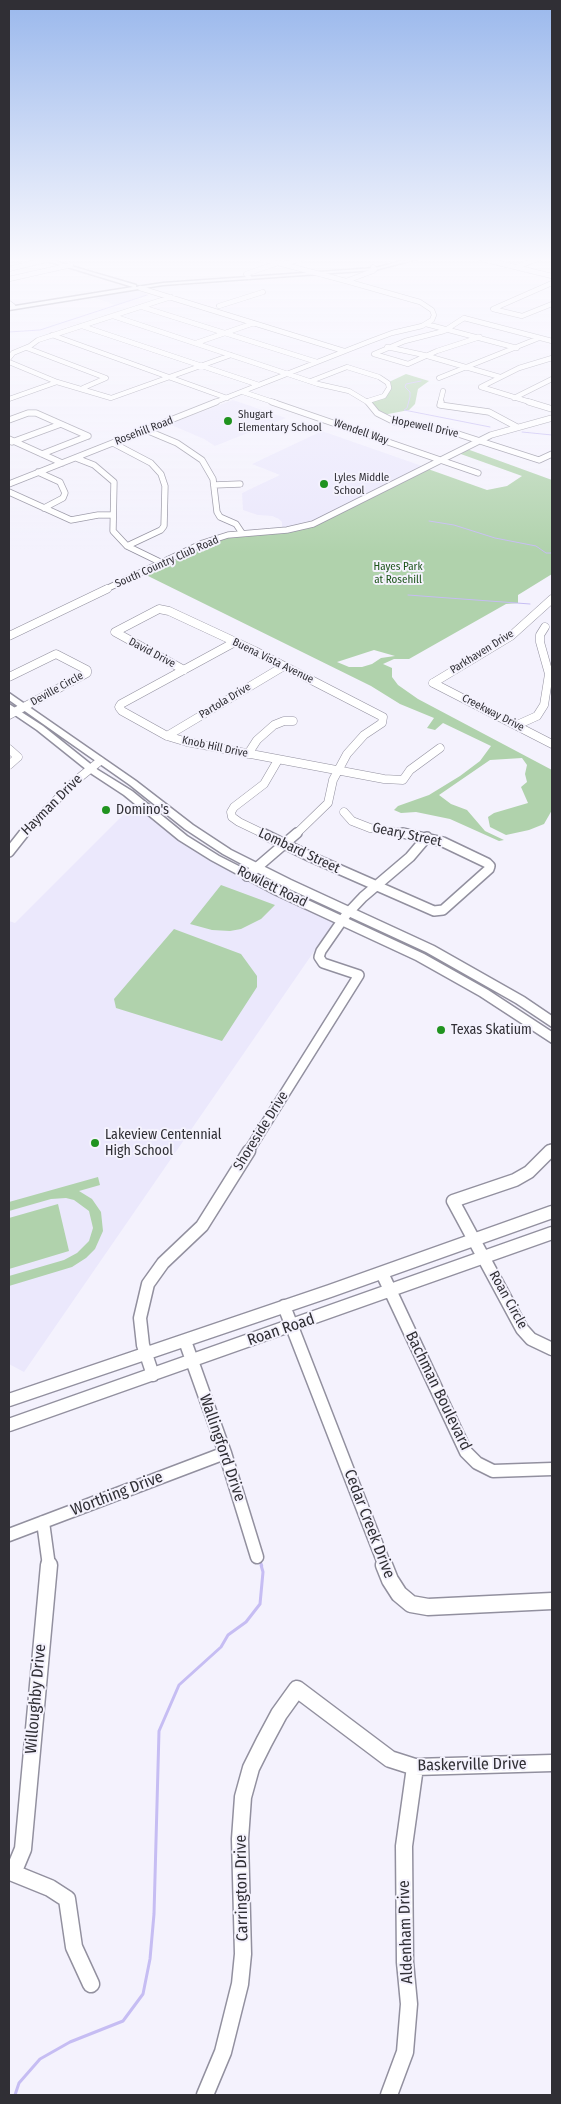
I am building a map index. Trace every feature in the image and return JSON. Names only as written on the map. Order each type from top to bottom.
[{"type":"main road","name":"Rowlett Road","points":[[9,696],[26,706],[147,793],[189,827],[227,852],[257,869],[350,911],[455,969],[520,1000],[552,1022]]},
{"type":"main road","name":"Rowlett Road","points":[[11,711],[136,800],[180,836],[247,876],[412,953],[455,969],[552,1038]]},
{"type":"main road","points":[[136,800],[147,793]]},
{"type":"main road","points":[[180,836],[189,827]]},
{"type":"street","points":[[51,357],[106,378],[83,388]]},
{"type":"street","points":[[114,357],[228,398]]},
{"type":"street","points":[[174,357],[258,386]]},
{"type":"street","points":[[10,365],[57,382],[83,388],[108,398],[114,398],[224,357]]},
{"type":"street","name":"Hopewell Drive","points":[[237,357],[349,391],[368,402],[377,413],[396,422],[452,432],[539,460],[552,454]]},
{"type":"street","points":[[302,357],[317,362]]},
{"type":"street","name":"Rosehill Road","points":[[9,484],[330,357]]},
{"type":"street","points":[[385,357],[408,364],[424,357]]},
{"type":"street","points":[[431,357],[500,377]]},
{"type":"street","points":[[439,378],[491,357]]},
{"type":"street","points":[[550,358],[500,377],[481,387],[552,408]]},
{"type":"street","points":[[311,381],[347,367],[379,377],[389,384],[389,389],[384,396],[368,402]]},
{"type":"street","points":[[514,398],[552,379]]},
{"type":"street","points":[[9,399],[57,382]]},
{"type":"street","points":[[444,391],[440,406],[464,407],[489,412],[517,427]]},
{"type":"street","name":"Wendell Way","points":[[243,392],[478,473]]},
{"type":"street","points":[[9,420],[32,413],[88,436],[42,454]]},
{"type":"street","name":"South Country Club Road","points":[[9,636],[203,543],[228,535],[287,530],[312,524],[479,440],[500,431],[539,423],[552,418]]},
{"type":"street","points":[[10,441],[61,424]]},
{"type":"street","points":[[146,430],[177,443],[192,452],[208,468],[214,485],[217,512],[220,517],[236,524],[242,533]]},
{"type":"street","points":[[10,441],[62,463]]},
{"type":"street","points":[[113,443],[151,463],[161,474],[165,486],[164,526],[161,530],[127,546]]},
{"type":"street","points":[[76,458],[94,465],[114,482],[113,531],[127,546],[162,563]]},
{"type":"street","points":[[38,472],[60,482],[65,492],[63,498],[44,508]]},
{"type":"street","points":[[214,485],[240,484]]},
{"type":"street","points":[[9,492],[75,521],[98,515],[113,515]]},
{"type":"street","name":"Parkhaven Drive","points":[[433,683],[510,636],[552,599]]},
{"type":"street","name":"David Drive","points":[[163,609],[159,609],[115,632],[184,670]]},
{"type":"street","name":"Buena Vista Avenue","points":[[163,609],[235,642],[382,716],[384,720],[382,723],[357,741],[338,771]]},
{"type":"street","points":[[527,621],[548,627]]},
{"type":"street","points":[[517,725],[537,716],[544,705],[549,674],[540,642],[540,634],[548,627]]},
{"type":"street","name":"Knob Hill Drive","points":[[235,642],[121,704],[120,708],[122,711],[167,736],[187,742],[384,779],[404,780],[410,770],[440,748]]},
{"type":"street","name":"Deville Circle","points":[[9,677],[56,654],[60,654],[87,670],[86,673],[26,706]]},
{"type":"street","name":"Partola Drive","points":[[167,736],[284,666]]},
{"type":"street","name":"Creekway Drive","points":[[433,683],[552,744]]},
{"type":"street","points":[[11,711],[26,706]]},
{"type":"street","points":[[248,754],[257,740],[274,725],[284,721],[293,721]]},
{"type":"street","points":[[9,749],[18,756],[9,765]]},
{"type":"street","name":"Lombard Street","points":[[278,760],[264,784],[234,807],[231,812],[232,817],[285,845],[434,911],[439,911]]},
{"type":"street","name":"Hayman Drive","points":[[9,852],[24,831],[90,768],[100,761]]},
{"type":"street","points":[[247,876],[285,845],[328,803],[333,780],[338,771]]},
{"type":"street","name":"Geary Street","points":[[344,812],[352,820],[370,828],[427,837],[470,854],[490,866],[489,869],[443,910],[439,911]]},
{"type":"street","name":"Shoreside Drive","points":[[153,1375],[146,1354],[140,1318],[148,1284],[163,1263],[202,1226],[359,975],[323,963],[319,957],[321,951],[350,911],[374,885],[410,857],[427,837]]},
{"type":"street","name":"Roan Circle","points":[[552,1149],[529,1172],[515,1180],[453,1202],[485,1257],[522,1328],[531,1339],[552,1349]]},
{"type":"street","name":"Roan Road","points":[[9,1400],[186,1341],[552,1212]]},
{"type":"street","name":"Roan Road","points":[[9,1425],[552,1233]]},
{"type":"street","name":"Bachman Boulevard","points":[[382,1273],[466,1452],[477,1463],[493,1471],[552,1469]]},
{"type":"street","name":"Cedar Creek Drive","points":[[284,1306],[390,1580],[399,1594],[411,1604],[428,1607],[552,1601]]},
{"type":"street","name":"Wallingford Drive","points":[[186,1341],[225,1453],[257,1557]]},
{"type":"street","name":"Worthing Drive","points":[[9,1535],[225,1453]]},
{"type":"street","name":"Willoughby Drive","points":[[11,1875],[23,1849],[49,1564],[43,1522]]},
{"type":"street","name":"Baskerville Drive","points":[[297,1689],[390,1760],[415,1767],[552,1766]]},
{"type":"street","name":"Carrington Drive","points":[[205,2095],[223,2052],[240,1984],[243,1938],[240,1839],[243,1797],[251,1768],[279,1714],[297,1689]]},
{"type":"street","name":"Aldenham Drive","points":[[389,2095],[405,2052],[409,2004],[404,1962],[404,1846],[415,1767]]},
{"type":"street","points":[[11,1875],[50,1888],[67,1899],[74,1947],[91,1984]]},
{"type":"shaded area","name":"Shugart Elementary School","points":[[233,400],[286,418],[215,446],[204,439],[169,424]]},
{"type":"shaded area","name":"Lyles Middle School","points":[[322,431],[422,466],[317,520],[303,525],[282,529],[282,522],[279,519],[243,510],[242,493],[280,475],[252,464]]},
{"type":"shaded area","name":"Lakeview Centennial High School","points":[[135,803],[218,865],[335,921],[24,1372],[9,1364],[9,921],[15,923]]},
{"type":"green space","points":[[406,374],[429,381],[418,389],[415,404],[409,410],[383,415],[374,408],[372,402],[386,395],[391,389],[389,382]]},
{"type":"green space","name":"Hayes Park at Rosehill","points":[[467,449],[552,480],[552,574],[518,595],[518,603],[506,604],[409,659],[394,659],[383,664],[392,668],[392,677],[398,685],[418,699],[552,770],[552,810],[544,824],[529,830],[506,835],[490,827],[488,817],[494,813],[528,803],[521,787],[527,782],[525,774],[527,765],[522,758],[490,760],[439,795],[451,804],[467,810],[485,831],[504,840],[499,841],[450,819],[416,812],[401,813],[394,810],[398,806],[429,795],[460,776],[480,761],[491,746],[443,723],[435,730],[427,728],[434,718],[400,704],[371,686],[144,574],[204,545],[235,535],[295,530],[428,469],[487,490],[507,486],[522,476],[458,453]],"holes":[[[374,650],[395,656],[381,658],[372,664],[362,667],[349,667],[337,662]]]},
{"type":"green space","points":[[221,885],[275,905],[261,919],[241,929],[230,931],[212,930],[190,924]]},
{"type":"green space","points":[[174,929],[241,954],[257,976],[257,987],[222,1041],[116,1008],[114,999]]},
{"type":"green space","points":[[98,1177],[100,1185],[79,1191],[92,1199],[101,1212],[103,1231],[95,1249],[86,1258],[72,1267],[9,1286],[9,1276],[64,1260],[77,1253],[89,1241],[93,1228],[89,1211],[74,1200],[66,1198],[51,1199],[9,1211],[9,1202]]},
{"type":"green space","points":[[58,1204],[69,1251],[9,1269],[9,1218]]},
{"type":"waterway","points":[[421,381],[406,384],[405,387],[410,392],[410,397],[407,408],[404,410],[490,427]]},
{"type":"waterway","points":[[522,432],[552,435]]},
{"type":"waterway","points":[[429,521],[454,525],[495,538],[536,546],[546,553],[552,553]]},
{"type":"waterway","points":[[408,595],[530,604]]},
{"type":"waterway","points":[[15,2095],[19,2083],[40,2059],[70,2042],[123,2021],[143,1994],[150,1959],[154,1914],[159,1731],[179,1685],[221,1647],[228,1635],[246,1622],[260,1604],[263,1572],[261,1565]]},
{"type":"place","name":"Shugart Elementary School","points":[[228,421]]},
{"type":"place","name":"Lyles Middle School","points":[[324,484]]},
{"type":"place","name":"Domino's","points":[[106,810]]},
{"type":"place","name":"Texas Skatium","points":[[441,1030]]},
{"type":"place","name":"Lakeview Centennial High School","points":[[95,1143]]}]
